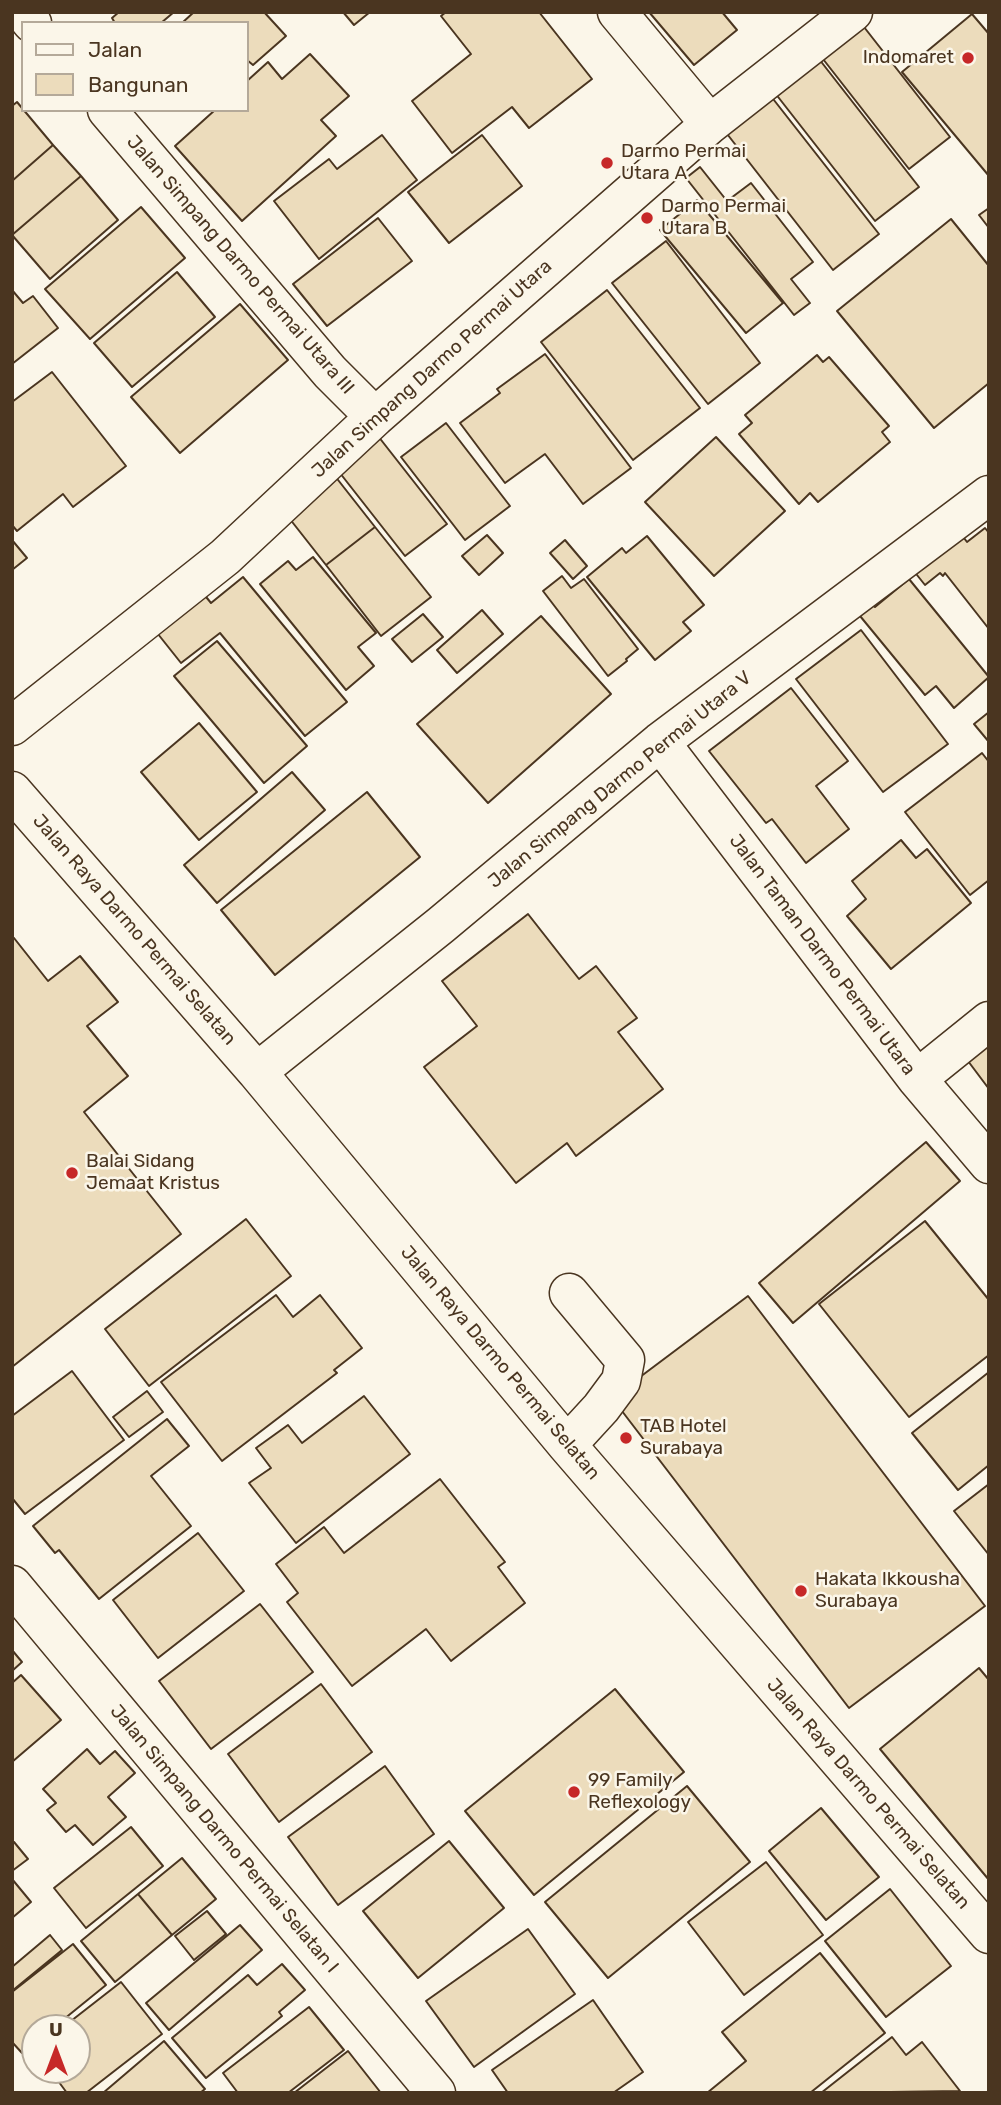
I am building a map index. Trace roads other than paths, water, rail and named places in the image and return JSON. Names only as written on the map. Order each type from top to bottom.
[{"type":"street","points":[[617,12],[710,124]]},
{"type":"street","name":"Jalan Simpang Darmo Permai Utara","points":[[12,726],[225,557],[375,417],[710,124],[853,12]]},
{"type":"street","name":"Jalan Simpang Darmo Permai Utara III","points":[[109,112],[330,372],[375,417]]},
{"type":"street","name":"Jalan Simpang Darmo Permai Utara V","points":[[257,1072],[441,925],[660,742],[989,495]]},
{"type":"street","name":"Jalan Taman Darmo Permai Utara","points":[[660,742],[917,1079],[989,1164]]},
{"type":"street","name":"Jalan Raya Darmo Permai Selatan","points":[[12,791],[257,1072],[567,1445],[989,1934]]},
{"type":"street","points":[[917,1079],[989,1021]]},
{"type":"street","points":[[567,1445],[601,1408],[621,1381],[625,1360],[569,1293]]},
{"type":"street","name":"Jalan Simpang Darmo Permai Selatan I","points":[[12,1585],[436,2093]]},
{"type":"place","name":"Indomaret","points":[[968,58]]},
{"type":"place","name":"Darmo Permai Utara A","points":[[607,163]]},
{"type":"place","name":"Darmo Permai Utara B","points":[[647,218]]},
{"type":"place","name":"Balai Sidang Jemaat Kristus","points":[[72,1173]]},
{"type":"place","name":"TAB Hotel Surabaya","points":[[626,1438]]},
{"type":"place","name":"Hakata Ikkousha Surabaya","points":[[801,1591]]},
{"type":"place","name":"99 Family Reflexology","points":[[574,1792]]}]
